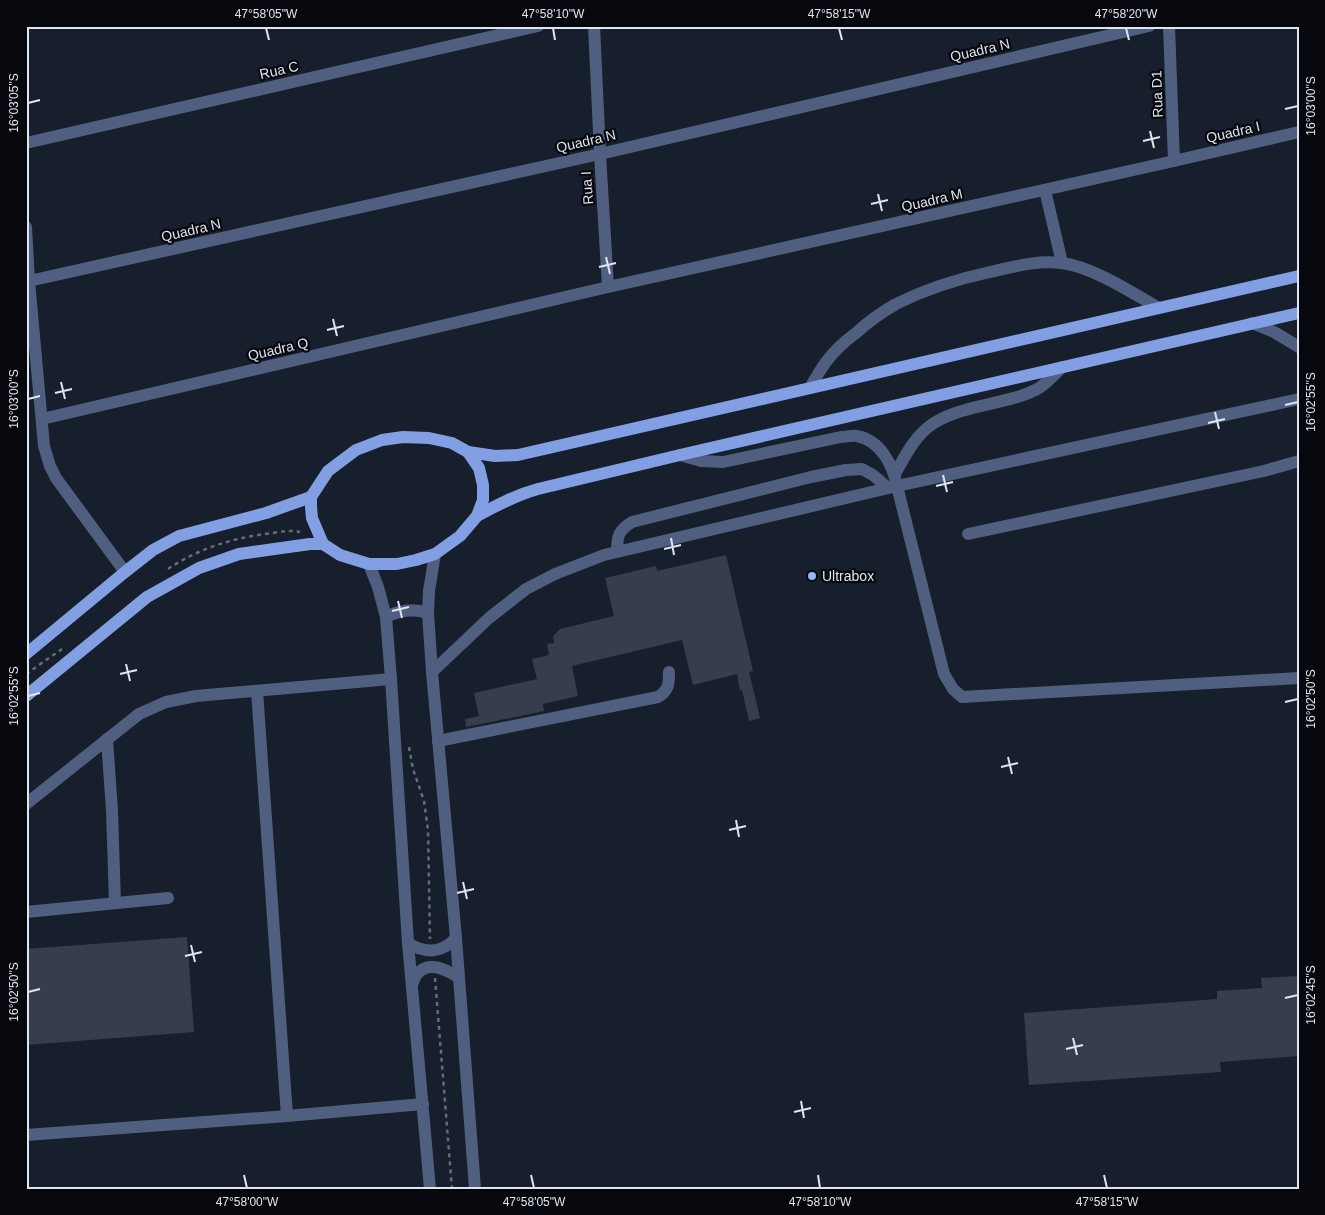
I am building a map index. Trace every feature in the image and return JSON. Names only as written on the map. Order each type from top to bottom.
[{"type":"main road","points":[[323,544],[312,518],[311,497],[328,471],[356,450],[382,440],[403,437],[429,438],[452,443],[468,452],[495,456],[518,455],[1157,307],[1299,276]]},
{"type":"main road","points":[[477,516],[520,494],[680,455],[1299,312]]},
{"type":"main road","points":[[26,696],[147,597],[199,568],[239,554],[310,544],[323,544],[340,555],[369,564],[397,564],[435,554],[460,536],[477,516],[483,500],[483,485],[479,468],[468,452]]},
{"type":"main road","points":[[26,654],[153,550],[180,536],[266,513],[311,497]]},
{"type":"street","name":"Rua C","points":[[26,142],[538,26]]},
{"type":"street","name":"Rua I","points":[[594,26],[608,287]]},
{"type":"street","name":"Quadra N","points":[[29,281],[600,154],[1149,26]]},
{"type":"street","name":"Rua D1","points":[[1169,26],[1174,161]]},
{"type":"street","name":"Quadra I","points":[[1174,161],[1299,132]]},
{"type":"street","name":"Quadra M","points":[[608,287],[1174,161]]},
{"type":"street","points":[[1046,190],[1062,262]]},
{"type":"street","points":[[26,227],[44,446],[56,478],[125,572]]},
{"type":"street","points":[[810,388],[826,361],[870,321],[895,304],[936,286],[967,277],[1035,263],[1062,262],[1086,269],[1157,307]]},
{"type":"street","name":"Quadra Q","points":[[42,419],[608,287]]},
{"type":"street","points":[[1252,323],[1274,332],[1299,347]]},
{"type":"street","points":[[893,483],[909,448],[933,423],[951,415],[1028,394],[1041,387],[1062,367]]},
{"type":"street","points":[[432,672],[489,618],[526,589],[555,574],[604,555],[893,483],[1299,399]]},
{"type":"street","points":[[680,455],[702,461],[723,462],[840,437],[856,436],[869,440],[887,459],[944,674],[953,689],[962,697],[1299,678]]},
{"type":"street","points":[[968,534],[1299,462]]},
{"type":"street","points":[[617,552],[618,534],[632,522],[811,477],[862,469],[893,483]]},
{"type":"street","points":[[435,554],[429,591],[428,613],[456,938],[474,1189]]},
{"type":"street","points":[[369,564],[378,586],[386,616],[408,943],[430,1189]]},
{"type":"street","points":[[386,616],[406,610],[418,610],[428,613]]},
{"type":"street","points":[[438,741],[658,697],[665,692],[669,684],[669,672]]},
{"type":"street","points":[[26,804],[139,714],[166,702],[196,696],[391,679]]},
{"type":"street","points":[[257,691],[287,1116]]},
{"type":"street","points":[[107,739],[115,903]]},
{"type":"street","points":[[26,912],[168,898]]},
{"type":"street","points":[[408,943],[418,948],[430,950],[448,946],[456,938]]},
{"type":"street","points":[[412,984],[418,973],[426,968],[434,967],[449,971],[458,977]]},
{"type":"street","points":[[26,1135],[423,1104]]},
{"type":"path","points":[[409,746],[413,769],[424,801],[428,830],[430,950]]},
{"type":"path","points":[[434,967],[452,1189]]},
{"type":"building","points":[[726,555],[753,671],[749,672],[760,718],[749,721],[737,674],[693,685],[682,640],[572,666],[578,696],[543,704],[544,711],[466,727],[465,719],[479,716],[474,693],[537,679],[532,659],[549,655],[547,644],[554,643],[553,636],[560,629],[614,616],[605,578],[656,566],[657,571]]},
{"type":"building","points":[[187,937],[194,1032],[26,1045],[26,949]]},
{"type":"building","points":[[1299,976],[1299,1056],[1220,1062],[1221,1072],[1029,1085],[1024,1013],[1217,999],[1217,991],[1262,988],[1261,978]]},
{"type":"place","name":"Ultrabox","points":[[812,576]]}]
